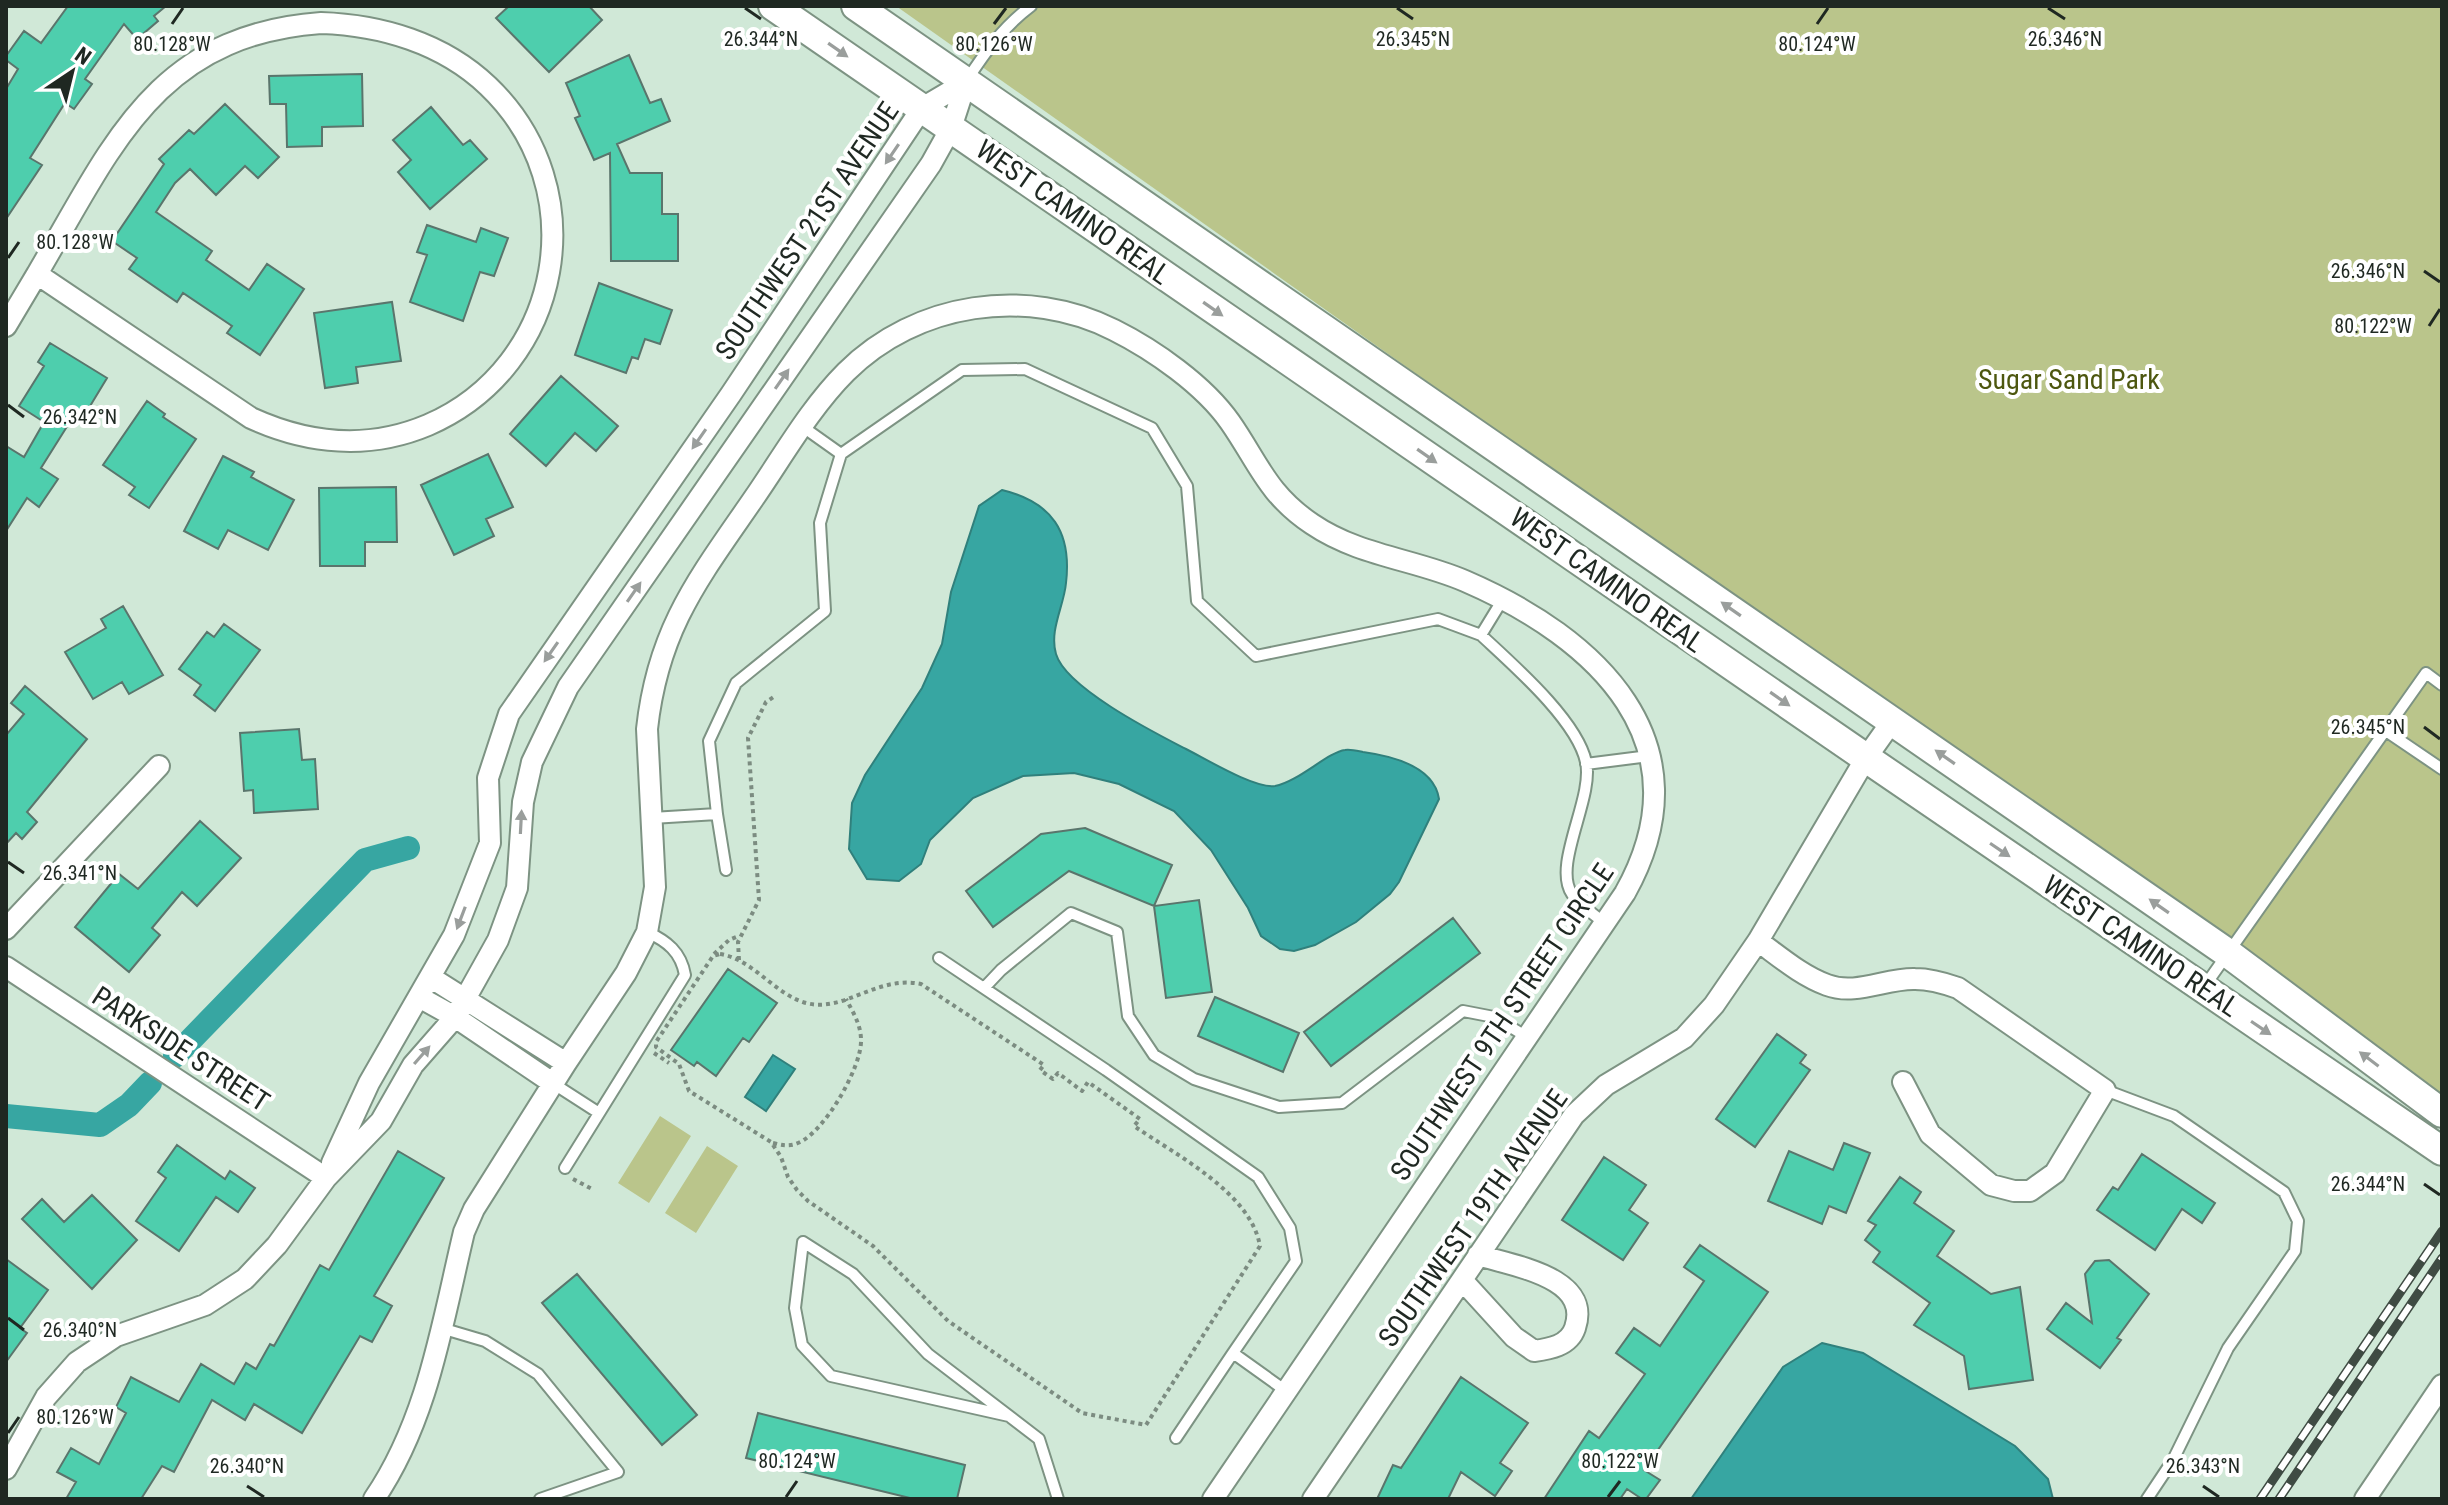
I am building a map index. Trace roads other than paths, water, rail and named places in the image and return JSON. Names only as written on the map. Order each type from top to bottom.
[{"type":"street","name":"WEST CAMINO REAL","points":[[773,6],[2442,1151]]},
{"type":"street","name":"WEST CAMINO REAL","points":[[856,6],[2229,954],[2442,1113]]},
{"type":"street","points":[[6,326],[116,141],[158,89],[184,68],[213,51],[254,34],[298,25],[343,24],[387,32],[429,47],[468,69],[504,103],[519,123],[541,167],[552,215],[551,264],[539,312],[522,344],[500,374],[462,407],[441,419],[395,436],[371,440],[346,442],[309,438],[251,418],[37,274]]},
{"type":"street","name":"SOUTHWEST 21ST AVENUE","points":[[326,1178],[368,1085],[454,935],[490,843],[488,778],[509,714],[731,394],[922,108],[966,82]]},
{"type":"street","name":"SOUTHWEST 21ST AVENUE","points":[[6,1469],[46,1397],[77,1362],[116,1336],[183,1315],[226,1294],[262,1263],[326,1178],[381,1121],[413,1065],[455,1017],[498,940],[517,888],[523,802],[532,762],[568,687],[922,177],[951,128],[966,82]]},
{"type":"street","name":"SOUTHWEST 9TH STREET CIRCLE","points":[[374,1499],[408,1440],[423,1400],[464,1232],[474,1209],[626,973],[647,932],[655,887],[647,754],[649,716],[655,679],[670,631],[693,586],[803,427],[848,370],[882,343],[920,322],[962,309],[1005,305],[1070,313],[1124,335],[1199,387],[1230,422],[1271,487],[1307,521],[1350,546],[1462,579],[1503,599],[1576,647],[1610,678],[1636,716],[1649,756],[1653,806],[1645,851],[1625,893],[1213,1499]]},
{"type":"street","name":"SOUTHWEST 19TH AVENUE","points":[[1313,1499],[1574,1115],[1606,1085],[1684,1038],[1714,1005],[1758,941],[1866,758],[1893,720]]},
{"type":"street","points":[[6,929],[159,766]]},
{"type":"street","points":[[1758,941],[1807,975],[1829,986],[1854,989],[1913,979],[1936,981],[1958,988],[2105,1090],[2055,1173],[2030,1191],[2014,1191],[1991,1185],[1930,1134],[1903,1082]]},
{"type":"street","name":"PARKSIDE STREET","points":[[6,967],[326,1178]]},
{"type":"street","points":[[430,977],[566,1063]]},
{"type":"street","points":[[419,997],[455,1017],[554,1084]]},
{"type":"street","points":[[1462,1280],[1514,1337],[1534,1351],[1555,1348],[1573,1334],[1578,1317],[1574,1297],[1565,1287],[1549,1278],[1478,1255]]},
{"type":"street","points":[[2365,1499],[2442,1385]]},
{"type":"lane","points":[[966,82],[993,40],[1031,6]]},
{"type":"lane","points":[[726,870],[709,741],[736,683],[825,611],[820,523],[841,454],[962,370],[1025,369],[1152,428],[1187,486],[1197,601],[1256,656],[1438,619],[1481,635],[1539,689],[1580,745],[1586,764],[1585,791],[1566,869],[1571,893],[1604,923]]},
{"type":"lane","points":[[803,427],[841,454]]},
{"type":"lane","points":[[1481,635],[1503,599]]},
{"type":"lane","points":[[2202,989],[2426,673],[2442,685]]},
{"type":"lane","points":[[2386,731],[2442,769]]},
{"type":"lane","points":[[1586,764],[1649,756]]},
{"type":"lane","points":[[652,818],[717,814]]},
{"type":"lane","points":[[984,988],[1001,970],[1071,913],[1117,932],[1128,1016],[1154,1055],[1194,1079],[1279,1107],[1342,1103],[1463,1011],[1494,1017],[1527,1037]]},
{"type":"lane","points":[[565,1168],[685,975],[677,953],[666,940],[647,932]]},
{"type":"lane","points":[[939,958],[1258,1177],[1290,1228],[1296,1261],[1176,1438]]},
{"type":"lane","points":[[554,1084],[599,1113]]},
{"type":"lane","points":[[2105,1090],[2174,1116],[2284,1192],[2298,1221],[2295,1251],[2228,1348],[2173,1460],[2147,1499]]},
{"type":"lane","points":[[1009,1416],[831,1376],[802,1345],[795,1308],[803,1242],[853,1274],[928,1354],[1009,1416],[1039,1439],[1058,1499]]},
{"type":"lane","points":[[441,1328],[485,1341],[538,1374],[618,1472],[540,1499]]},
{"type":"lane","points":[[1233,1353],[1286,1391]]},
{"type":"water","points":[[1002,490],[1034,502],[1046,511],[1062,534],[1067,565],[1054,645],[1063,667],[1093,695],[1218,766],[1266,786],[1284,783],[1330,756],[1347,750],[1398,760],[1429,778],[1439,799],[1399,882],[1390,894],[1356,922],[1315,945],[1294,951],[1280,949],[1261,936],[1248,908],[1211,850],[1174,811],[1119,784],[1074,773],[1023,776],[973,798],[930,840],[921,864],[899,881],[867,879],[849,849],[852,803],[865,775],[922,688],[942,644],[951,592],[979,506]]},
{"type":"water","points":[[773,1055],[795,1069],[766,1111],[745,1097]]},
{"type":"water","points":[[1822,1343],[1863,1353],[2015,1446],[2048,1479],[2053,1499],[1691,1499],[1783,1367]]},
{"type":"waterway","points":[[175,1056],[365,860],[408,848]]},
{"type":"waterway","points":[[6,1116],[100,1125],[129,1105],[150,1083]]},
{"type":"railway","points":[[2260,1499],[2442,1231]]},
{"type":"railway","points":[[2279,1499],[2442,1258]]},
{"type":"park label","name":"Sugar Sand Park","points":[[2069,379]]}]
